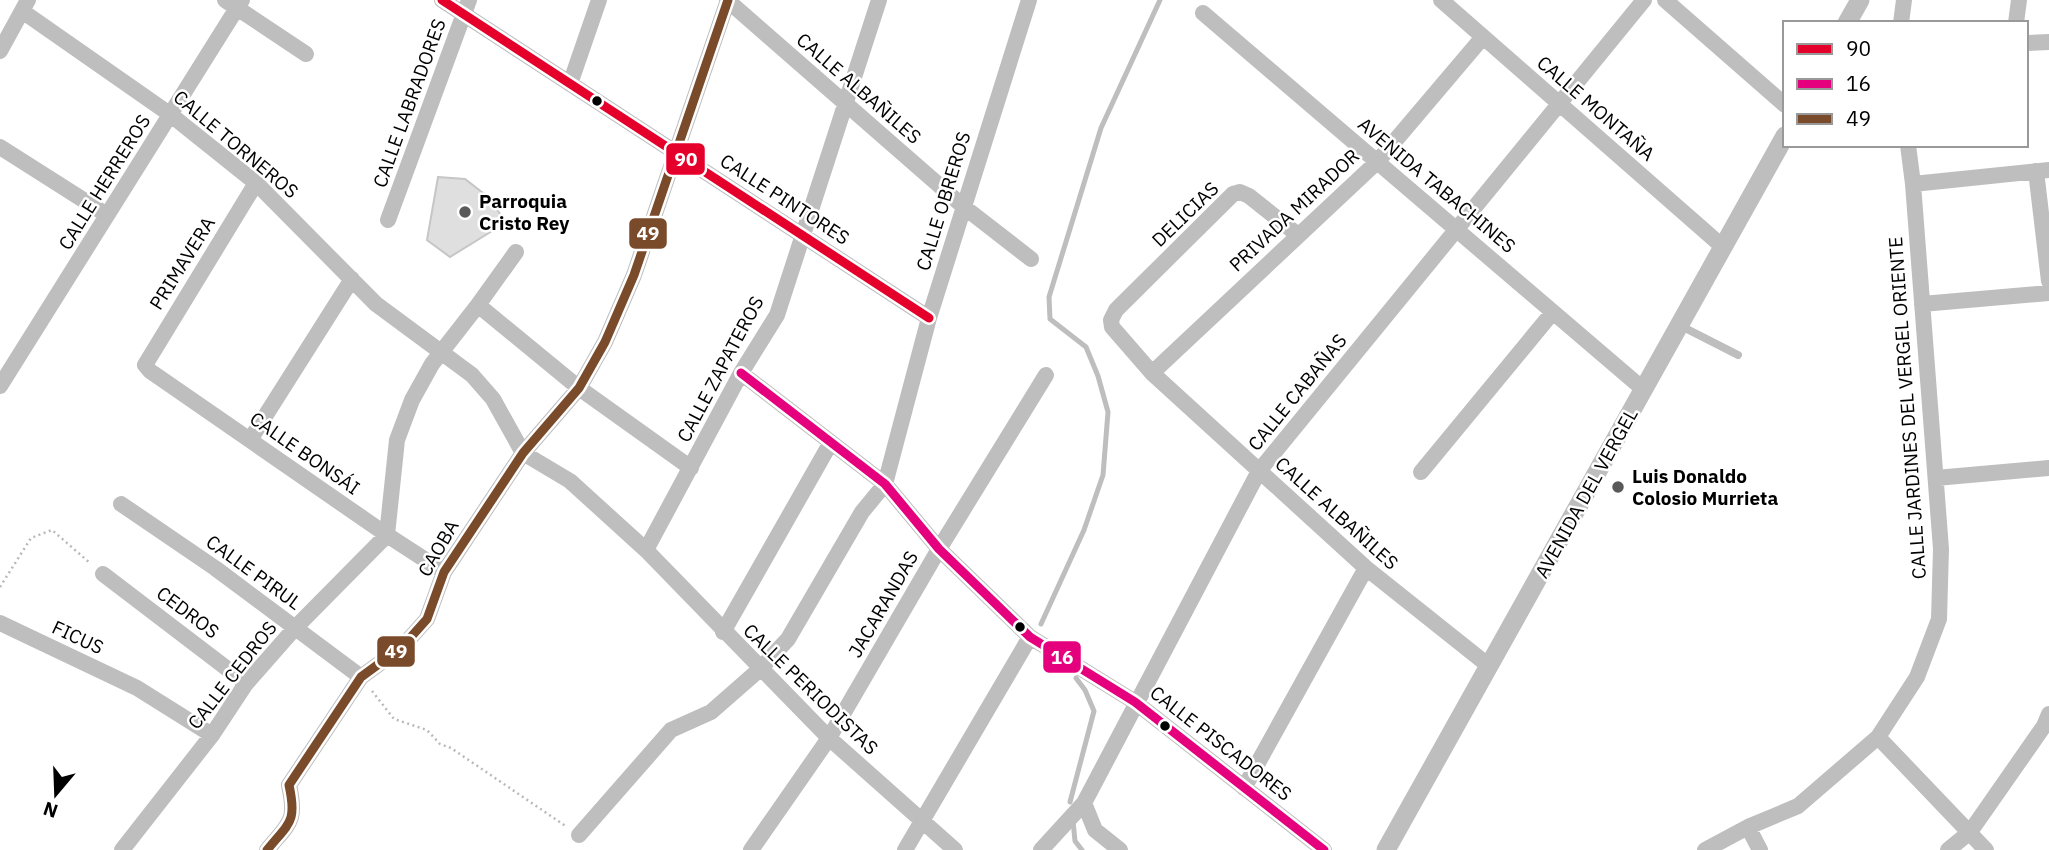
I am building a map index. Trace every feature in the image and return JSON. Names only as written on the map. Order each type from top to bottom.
[{"type":"street","name":"CALLE PINTORES","points":[[442,0],[467,8],[570,84],[929,318]]},
{"type":"street","points":[[570,84],[599,0]]},
{"type":"street","name":"CALLE ALBAÑILES","points":[[727,0],[964,207],[1031,258]]},
{"type":"street","name":"CAOBA","points":[[267,850],[290,822],[294,809],[289,785],[305,757],[361,677],[402,647],[426,620],[444,572],[523,453],[579,388],[605,342],[634,275],[727,0]]},
{"type":"street","name":"CALLE ZAPATEROS","points":[[646,550],[741,373],[777,315],[879,0]]},
{"type":"street","name":"CALLE OBREROS","points":[[579,835],[671,730],[711,712],[760,669],[788,639],[862,512],[884,484],[929,318],[1029,0]]},
{"type":"street","name":"CALLE MONTAÑA","points":[[1441,0],[1723,247]]},
{"type":"street","name":"CALLE CABAÑAS","points":[[1041,850],[1084,803],[1259,471],[1644,0]]},
{"type":"street","points":[[1665,0],[1783,103]]},
{"type":"street","points":[[1848,21],[1860,0]]},
{"type":"street","points":[[1901,21],[1904,0]]},
{"type":"street","points":[[2016,21],[2019,0]]},
{"type":"street","points":[[235,3],[306,54]]},
{"type":"street","name":"CALLE HERREROS","points":[[0,386],[171,115],[235,3]]},
{"type":"street","points":[[0,51],[25,5]]},
{"type":"street","name":"CALLE TORNEROS","points":[[25,5],[256,183],[376,304],[472,375],[493,399],[523,453]]},
{"type":"street","name":"CALLE LABRADORES","points":[[388,220],[467,8]]},
{"type":"street","name":"AVENIDA TABACHINES","points":[[1203,13],[1643,389]]},
{"type":"street","name":"PRIVADA MIRADOR","points":[[1152,373],[1377,162],[1483,37]]},
{"type":"street","points":[[2028,43],[2049,42]]},
{"type":"street","name":"AVENIDA DEL VERGEL","points":[[1386,850],[1783,140]]},
{"type":"street","points":[[0,147],[107,215]]},
{"type":"street","name":"CALLE JARDINES DEL VERGEL ORIENTE","points":[[1704,850],[1748,827],[1798,806],[1878,737],[1917,677],[1939,619],[1941,549],[1908,147]]},
{"type":"street","points":[[1913,184],[2042,170],[2049,281]]},
{"type":"street","name":"PRIMAVERA","points":[[145,365],[256,183]]},
{"type":"street","name":"DELICIAS","points":[[1111,320],[1116,310],[1233,194],[1240,192],[1249,196],[1298,236]]},
{"type":"street","points":[[387,535],[397,440],[412,400],[432,364],[516,252]]},
{"type":"street","points":[[250,440],[352,279]]},
{"type":"street","points":[[1922,304],[2049,293]]},
{"type":"street","points":[[478,305],[579,388],[691,468]]},
{"type":"street","points":[[1421,472],[1553,312]]},
{"type":"street","name":"CALLE ALBAÑILES","points":[[1111,320],[1112,327],[1152,373],[1259,471],[1366,568],[1489,666]]},
{"type":"street","name":"CALLE BONSÁI","points":[[145,365],[444,572]]},
{"type":"street","name":"CALLE PISCADORES","points":[[741,373],[884,484],[939,549],[1030,637],[1135,702],[1324,850]]},
{"type":"street","name":"JACARANDAS","points":[[751,850],[829,738],[939,549],[1046,375]]},
{"type":"street","points":[[723,632],[830,444]]},
{"type":"street","name":"CALLE PERIODISTAS","points":[[523,453],[570,481],[646,550],[829,738],[954,850]]},
{"type":"street","points":[[1936,478],[2049,468]]},
{"type":"street","name":"CALLE PIRUL","points":[[121,503],[215,568],[361,677]]},
{"type":"street","name":"CALLE CEDROS","points":[[122,850],[212,735],[245,685],[295,628],[387,535]]},
{"type":"street","points":[[1244,788],[1366,568]]},
{"type":"street","name":"CEDROS","points":[[103,574],[243,680],[245,685]]},
{"type":"street","name":"FICUS","points":[[0,623],[137,688],[212,735]]},
{"type":"street","points":[[905,850],[1030,637]]},
{"type":"street","points":[[1948,850],[1970,832],[2047,724]]},
{"type":"street","points":[[1878,737],[1986,850]]},
{"type":"street","points":[[1084,803],[1095,830],[1120,850]]},
{"type":"street","points":[[1748,827],[1760,850]]},
{"type":"lane","points":[[1679,325],[1738,355]]},
{"type":"path","points":[[0,587],[31,538],[52,530],[103,574]]},
{"type":"path","points":[[361,677],[394,719],[427,730],[440,744],[451,748],[579,835]]},
{"type":"building","name":"Parroquia Cristo Rey","points":[[438,177],[465,179],[492,200],[505,223],[450,257],[427,240]]},
{"type":"waterway","points":[[1041,624],[1084,530],[1103,475],[1108,412],[1086,347],[1050,319],[1049,297],[1101,128],[1160,0]]},
{"type":"waterway","points":[[1070,802],[1094,711],[1085,690],[1076,678]]},
{"type":"waterway","points":[[1073,821],[1075,841],[1082,850]]},
{"type":"transit line","name":"90","points":[[442,0],[929,318]]},
{"type":"transit line","name":"49","points":[[267,850],[290,821],[292,807],[289,785],[361,677],[402,647],[427,619],[444,572],[523,453],[579,388],[605,342],[634,275],[728,0]]},
{"type":"transit line","name":"16","points":[[741,373],[885,484],[939,549],[1030,637],[1135,702],[1324,850]]},
{"type":"place","name":"Parroquia Cristo Rey","points":[[465,212]]},
{"type":"place","name":"Luis Donaldo Colosio Murrieta","points":[[1618,487]]}]
